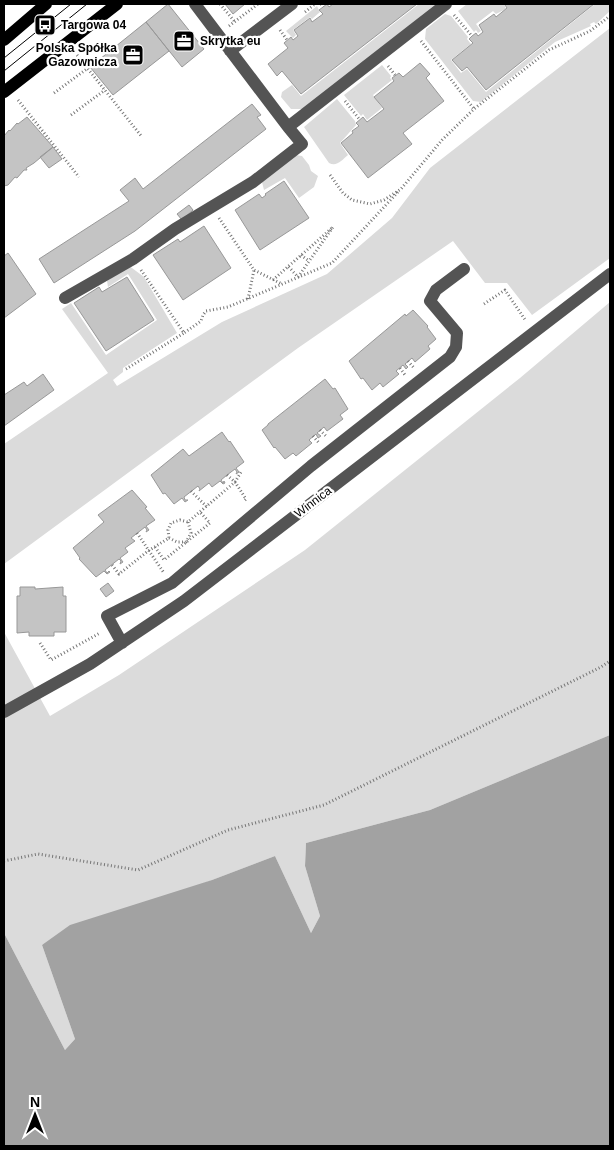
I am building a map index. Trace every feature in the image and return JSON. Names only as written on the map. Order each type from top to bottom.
[{"type":"main road","points":[[4,40],[46,4]]},
{"type":"main road","points":[[4,92],[117,4]]},
{"type":"street","points":[[65,298],[133,259],[175,228],[253,182],[302,144],[195,4]]},
{"type":"street","points":[[230,51],[292,4]]},
{"type":"street","points":[[288,127],[413,30],[449,8]]},
{"type":"street","points":[[122,643],[107,616],[172,583],[311,466],[450,357],[456,347],[457,333],[430,301],[436,290],[464,269]]},
{"type":"street","name":"Winnica","points":[[4,712],[90,664],[184,601],[610,274]]},
{"type":"path","points":[[220,4],[235,22]]},
{"type":"path","points":[[218,35],[258,4]]},
{"type":"path","points":[[449,8],[472,36]]},
{"type":"path","points":[[126,370],[201,322],[206,311],[228,307],[332,264],[401,189],[442,140],[474,110],[549,50],[590,31],[610,16]]},
{"type":"path","points":[[280,30],[287,40]]},
{"type":"path","points":[[413,30],[474,110]]},
{"type":"path","points":[[77,55],[142,137]]},
{"type":"path","points":[[54,93],[88,68]]},
{"type":"path","points":[[71,115],[105,90]]},
{"type":"path","points":[[336,90],[360,120]]},
{"type":"path","points":[[18,100],[79,177]]},
{"type":"path","points":[[330,175],[343,193],[352,200],[370,204],[384,200],[401,189]]},
{"type":"path","points":[[211,208],[254,270],[282,284]]},
{"type":"path","points":[[273,280],[333,227],[298,277]]},
{"type":"path","points":[[301,255],[309,261]]},
{"type":"path","points":[[133,259],[184,333]]},
{"type":"path","points":[[288,266],[298,277]]},
{"type":"path","points":[[248,299],[254,270]]},
{"type":"path","points":[[484,304],[505,290],[534,333]]},
{"type":"path","points":[[188,522],[235,482],[241,472]]},
{"type":"path","points":[[227,475],[235,482],[246,499],[240,505]]},
{"type":"path","points":[[191,491],[206,507]]},
{"type":"path","points":[[155,547],[164,560],[210,523],[200,512]]},
{"type":"path","points":[[169,538],[168,530],[171,523],[180,520],[188,522]]},
{"type":"path","points":[[186,542],[191,533],[188,522]]},
{"type":"path","points":[[136,534],[172,583]]},
{"type":"path","points":[[169,538],[177,542],[186,542]]},
{"type":"path","points":[[112,565],[119,574],[148,551],[169,538]]},
{"type":"path","points":[[40,643],[51,660],[112,626]]},
{"type":"path","points":[[4,861],[38,854],[138,870],[228,830],[324,805],[610,661]]},
{"type":"shaded area","points":[[419,4],[436,4],[308,106],[302,109],[291,109],[281,97],[282,92],[292,85],[301,96]]},
{"type":"shaded area","points":[[467,4],[504,4],[506,9],[496,14],[493,11],[476,24],[481,31],[478,33],[476,30],[474,32],[458,11]]},
{"type":"shaded area","points":[[595,4],[610,4],[610,11],[596,24],[594,22],[590,24],[591,26],[555,42],[481,102],[473,101],[425,39],[426,29],[445,14],[451,16],[468,37],[467,39],[471,44],[451,60],[461,73],[467,69],[486,92]]},
{"type":"shaded area","points":[[317,6],[320,12],[293,30],[296,35],[293,38],[286,31]]},
{"type":"shaded area","points":[[610,28],[610,258],[532,315],[507,283],[485,283],[453,241],[298,348],[4,564],[4,444],[108,373],[62,309],[71,303],[106,355],[157,320],[128,274],[108,287],[107,281],[128,265],[144,277],[177,333],[123,368],[123,372],[113,380],[117,386],[222,322],[327,274],[392,218],[430,168]]},
{"type":"shaded area","points":[[382,65],[392,80],[373,95],[382,108],[367,120],[363,114],[361,116],[344,95]]},
{"type":"shaded area","points":[[337,99],[355,121],[356,125],[340,143],[348,155],[339,162],[332,164],[329,163],[304,127]]},
{"type":"shaded area","points":[[296,155],[302,156],[311,171],[318,176],[314,187],[299,198],[285,178],[264,190],[262,182]]},
{"type":"shaded area","points":[[610,302],[610,735],[430,810],[306,843],[305,866],[320,916],[311,933],[275,856],[42,945],[75,1039],[65,1050],[4,933],[4,632],[50,716],[119,675],[305,550],[520,378]]},
{"type":"shaded area","points":[[610,735],[610,1146],[4,1146],[4,933],[65,1050],[75,1039],[42,945],[70,925],[212,880],[275,856],[311,933],[320,916],[305,866],[306,843],[430,810]]},
{"type":"building","points":[[168,4],[204,49],[182,67],[146,22]]},
{"type":"building","points":[[225,4],[245,4],[233,14]]},
{"type":"building","points":[[327,4],[329,7],[333,4],[417,4],[301,94],[282,71],[277,76],[268,64],[288,48],[284,43],[291,37],[293,40],[298,36],[294,30],[310,18],[312,22],[323,14],[319,10]]},
{"type":"building","points":[[506,4],[594,4],[486,90],[467,67],[462,71],[452,60],[473,43],[469,39],[472,36],[476,33],[478,36],[483,32],[479,25],[494,14],[496,17],[507,8]]},
{"type":"building","points":[[146,22],[169,51],[113,95],[90,67]]},
{"type":"building","points":[[420,63],[430,74],[426,78],[444,101],[403,133],[412,144],[368,178],[341,143],[359,126],[356,123],[363,117],[367,122],[384,109],[374,97],[394,81],[392,78],[399,73],[403,77]]},
{"type":"building","points":[[252,104],[261,115],[257,117],[266,129],[135,231],[54,283],[39,259],[129,201],[120,190],[135,178],[143,189]]},
{"type":"building","points":[[27,117],[53,147],[26,168],[27,170],[24,170],[17,178],[15,177],[8,185],[4,186],[4,136],[17,123]]},
{"type":"building","points":[[53,147],[62,159],[49,168],[40,157]]},
{"type":"building","points":[[284,181],[309,218],[260,250],[235,210],[259,194],[262,198]]},
{"type":"building","points":[[189,205],[193,210],[182,220],[177,214]]},
{"type":"building","points":[[204,226],[231,268],[183,300],[153,255],[178,239],[180,242]]},
{"type":"building","points":[[8,253],[36,294],[4,318],[4,256]]},
{"type":"building","points":[[127,277],[154,320],[106,351],[74,303],[99,287],[102,292]]},
{"type":"building","points":[[413,310],[428,326],[436,339],[428,346],[430,349],[415,362],[412,358],[405,364],[408,367],[406,369],[403,365],[396,371],[399,374],[383,387],[380,383],[372,390],[363,378],[361,379],[349,361],[405,314],[406,316]]},
{"type":"building","points":[[43,374],[54,390],[4,426],[4,395],[24,382],[27,386]]},
{"type":"building","points":[[325,379],[333,389],[335,388],[348,409],[340,415],[343,419],[327,431],[324,427],[317,433],[321,436],[318,438],[316,434],[309,440],[312,443],[296,456],[293,453],[285,459],[274,448],[262,430]]},
{"type":"building","points":[[222,432],[244,462],[236,468],[239,472],[236,474],[235,469],[221,480],[225,483],[223,484],[220,481],[212,487],[209,483],[199,491],[198,486],[184,497],[185,500],[188,500],[185,502],[182,498],[174,504],[165,493],[163,494],[151,475],[183,449],[189,456]]},
{"type":"building","points":[[132,490],[147,507],[145,508],[155,520],[146,526],[149,530],[146,532],[145,527],[131,538],[135,541],[125,548],[128,552],[120,558],[123,562],[120,564],[121,561],[119,559],[105,570],[107,573],[110,572],[107,574],[104,571],[96,577],[79,559],[73,548],[104,522],[98,515]]},
{"type":"building","points":[[108,583],[114,591],[106,597],[100,589]]},
{"type":"building","points":[[20,587],[35,587],[35,589],[63,587],[63,596],[66,596],[66,632],[54,632],[54,636],[29,636],[29,632],[17,633],[17,596],[20,596]]},
{"type":"tram line","points":[[4,58],[71,4]]},
{"type":"tram line","points":[[4,71],[87,4]]},
{"type":"place","name":"Targowa 04","points":[[45,25]]},
{"type":"place","name":"Skrytka eu","points":[[184,41]]},
{"type":"place","name":"Polska Spółka Gazownicza","points":[[133,55]]}]
